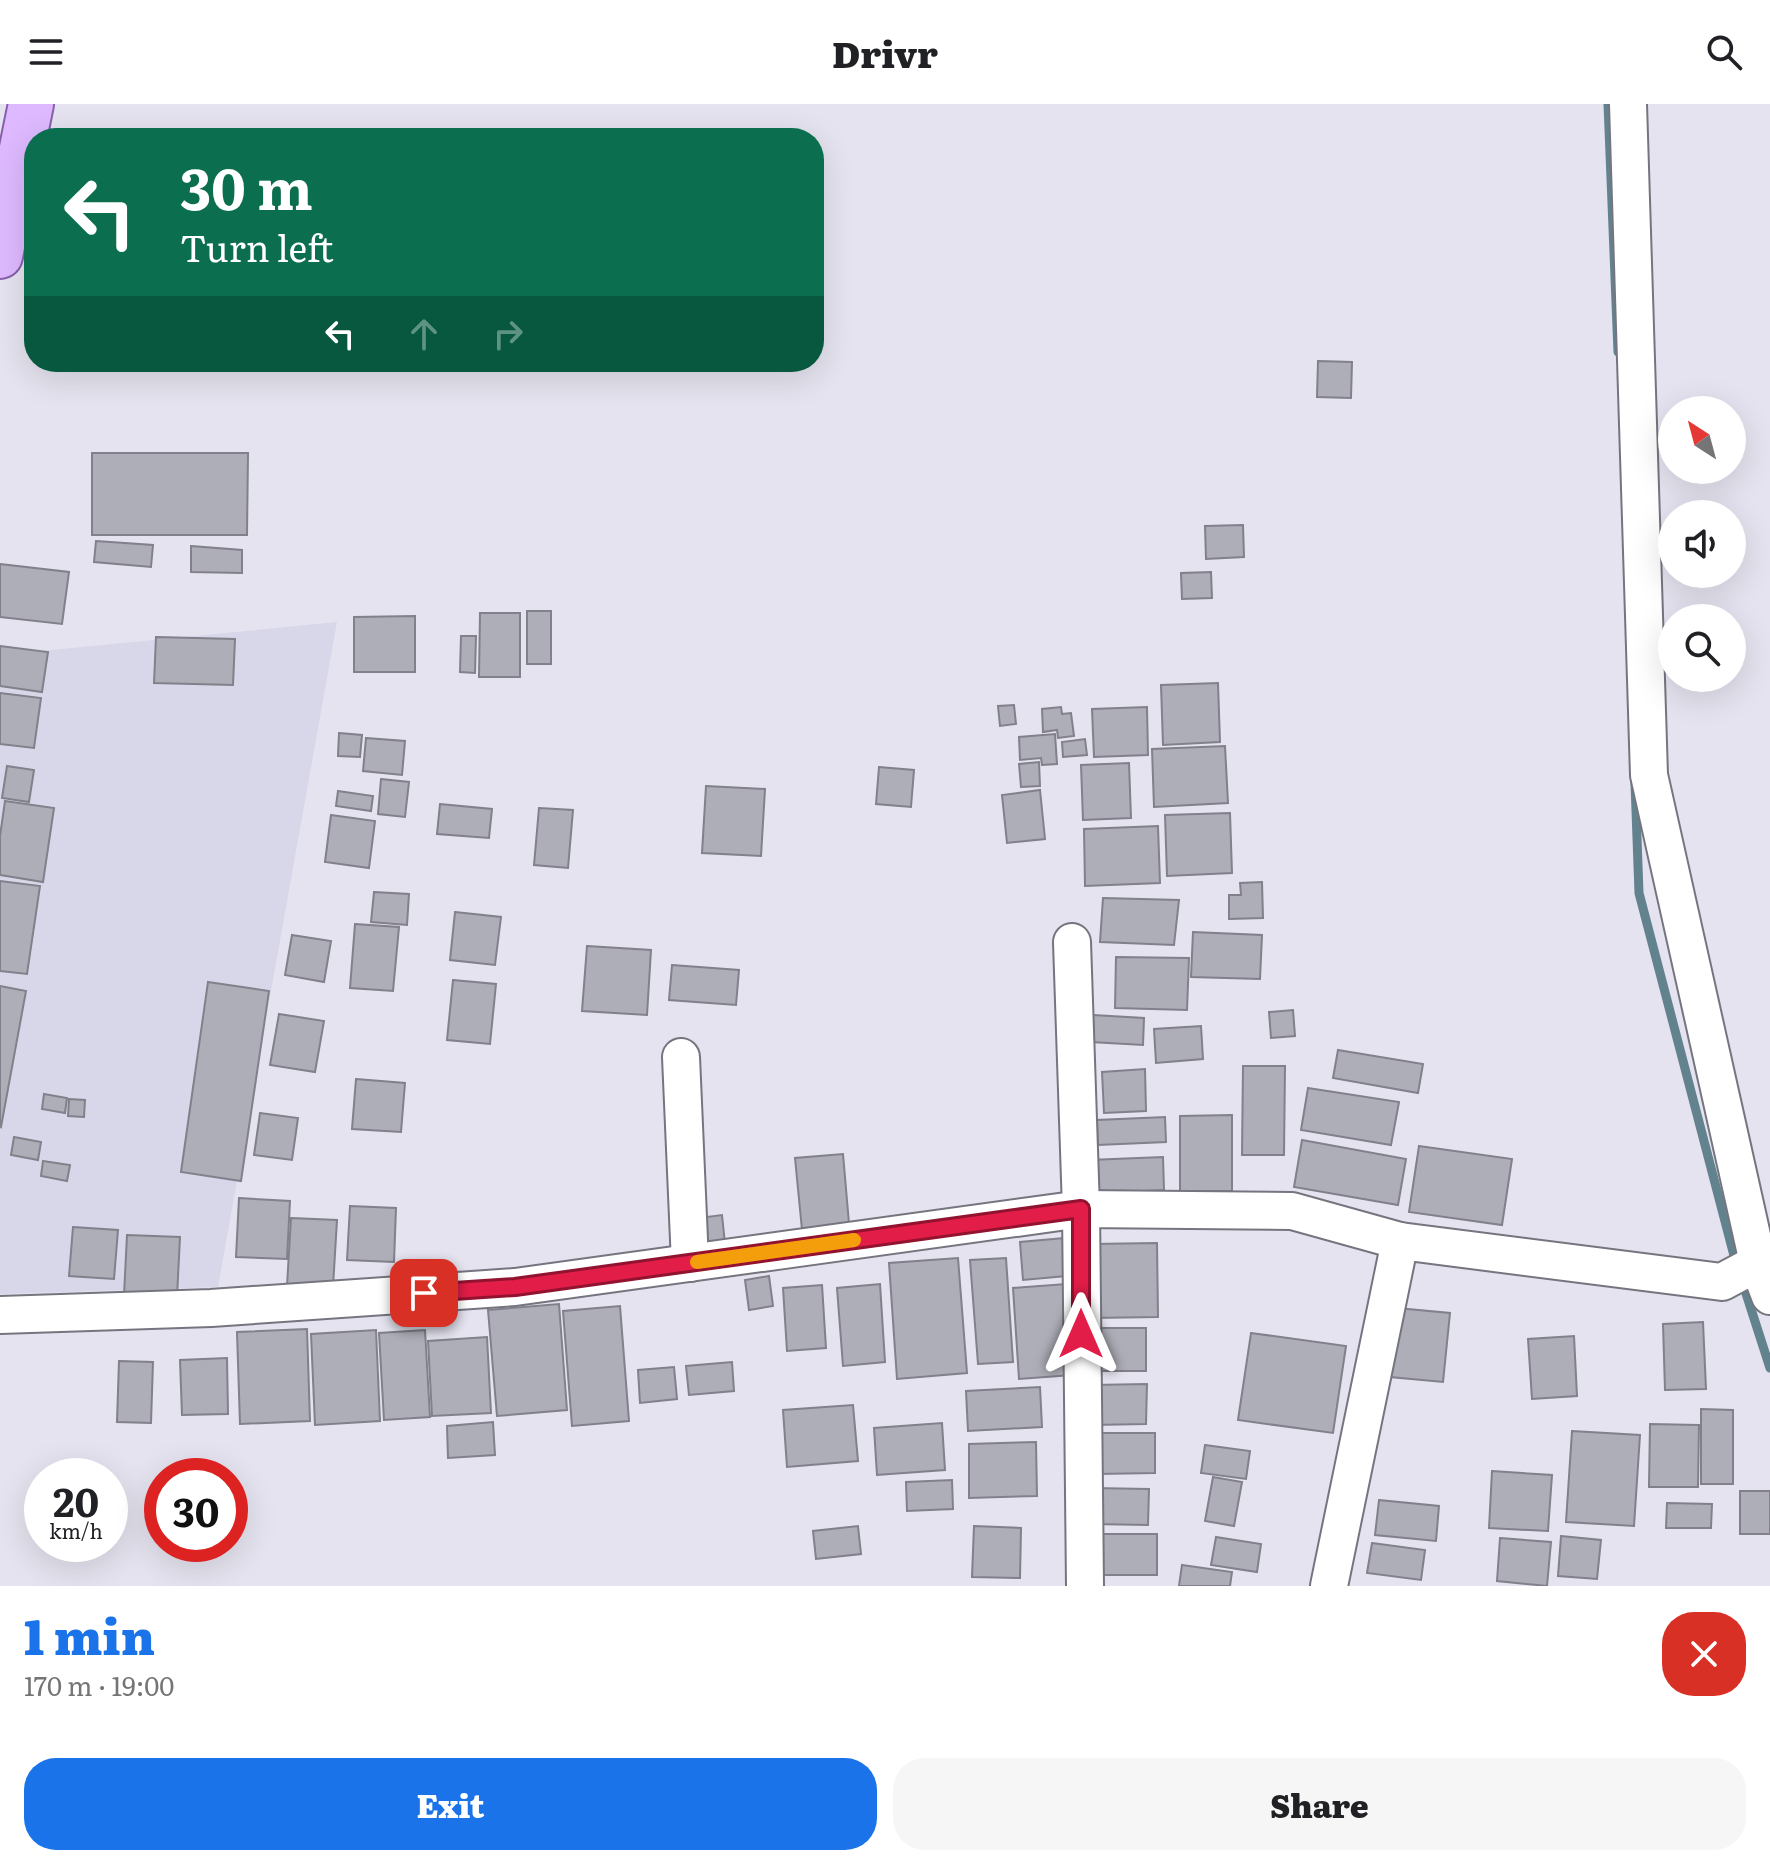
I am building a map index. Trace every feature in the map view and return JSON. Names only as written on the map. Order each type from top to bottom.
[{"type":"main road","points":[[26,128],[31,104]]},
{"type":"main road","points":[[0,256],[24,138]]},
{"type":"street","points":[[0,1315],[211,1308],[515,1287],[1081,1209],[1292,1211],[1400,1241],[1755,1276],[1649,775],[1628,104]]},
{"type":"street","points":[[1072,942],[1081,1209],[1085,1586]]},
{"type":"street","points":[[681,1057],[690,1263]]},
{"type":"street","points":[[1329,1586],[1400,1241]]},
{"type":"shaded area","points":[[337,622],[218,1287],[0,1294],[0,655]]},
{"type":"building","points":[[1318,361],[1352,362],[1351,398],[1317,397]]},
{"type":"building","points":[[92,453],[248,453],[247,535],[92,535]]},
{"type":"building","points":[[1243,525],[1244,557],[1206,559],[1205,526]]},
{"type":"building","points":[[96,541],[153,545],[151,567],[94,562]]},
{"type":"building","points":[[191,546],[242,550],[242,573],[191,572]]},
{"type":"building","points":[[0,564],[69,572],[62,624],[0,617]]},
{"type":"building","points":[[1211,572],[1212,598],[1182,599],[1181,573]]},
{"type":"building","points":[[527,611],[551,611],[551,664],[527,664]]},
{"type":"building","points":[[480,613],[520,613],[520,677],[479,677]]},
{"type":"building","points":[[415,616],[415,672],[354,672],[354,617]]},
{"type":"building","points":[[461,636],[476,636],[475,673],[460,672]]},
{"type":"building","points":[[156,637],[235,639],[233,685],[154,683]]},
{"type":"building","points":[[0,646],[48,652],[42,692],[0,686]]},
{"type":"building","points":[[1218,683],[1220,742],[1163,745],[1161,685]]},
{"type":"building","points":[[0,693],[41,698],[34,748],[0,744]]},
{"type":"building","points":[[1014,705],[1016,724],[1000,726],[998,706]]},
{"type":"building","points":[[1061,707],[1062,714],[1071,713],[1074,736],[1058,738],[1057,730],[1043,732],[1042,709]]},
{"type":"building","points":[[1147,707],[1148,755],[1094,757],[1092,709]]},
{"type":"building","points":[[339,733],[362,735],[360,757],[338,756]]},
{"type":"building","points":[[1055,734],[1057,764],[1042,765],[1041,758],[1020,760],[1019,737]]},
{"type":"building","points":[[366,738],[405,741],[402,775],[363,771]]},
{"type":"building","points":[[1085,739],[1087,755],[1063,757],[1062,742]]},
{"type":"building","points":[[1225,746],[1228,803],[1154,807],[1152,749]]},
{"type":"building","points":[[1039,762],[1040,786],[1021,787],[1019,764]]},
{"type":"building","points":[[1129,763],[1131,818],[1083,820],[1081,765]]},
{"type":"building","points":[[7,766],[34,770],[29,802],[2,798]]},
{"type":"building","points":[[879,767],[914,770],[911,807],[876,804]]},
{"type":"building","points":[[381,779],[409,782],[405,817],[378,814]]},
{"type":"building","points":[[706,786],[765,789],[761,856],[702,853]]},
{"type":"building","points":[[1040,790],[1045,839],[1007,843],[1002,795]]},
{"type":"building","points":[[338,791],[373,796],[371,811],[336,806]]},
{"type":"building","points":[[5,801],[54,808],[43,882],[0,875],[0,836]]},
{"type":"building","points":[[440,804],[492,809],[489,838],[437,834]]},
{"type":"building","points":[[539,808],[573,810],[568,868],[534,865]]},
{"type":"building","points":[[1230,813],[1232,873],[1167,876],[1165,815]]},
{"type":"building","points":[[331,815],[375,821],[369,868],[325,862]]},
{"type":"building","points":[[1158,826],[1160,883],[1085,886],[1084,829]]},
{"type":"building","points":[[0,881],[40,886],[27,974],[0,971]]},
{"type":"building","points":[[1262,882],[1263,918],[1229,919],[1229,895],[1241,895],[1240,883]]},
{"type":"building","points":[[374,892],[409,894],[407,925],[371,922]]},
{"type":"building","points":[[1103,898],[1179,900],[1174,945],[1100,942]]},
{"type":"building","points":[[455,912],[501,917],[495,965],[450,960]]},
{"type":"building","points":[[355,924],[399,927],[393,991],[350,988]]},
{"type":"building","points":[[1193,932],[1262,935],[1260,979],[1191,977]]},
{"type":"building","points":[[292,935],[331,941],[324,982],[285,975]]},
{"type":"building","points":[[587,946],[651,950],[647,1015],[582,1011]]},
{"type":"building","points":[[1116,957],[1189,958],[1187,1010],[1115,1008]]},
{"type":"building","points":[[672,965],[739,970],[736,1005],[669,1000]]},
{"type":"building","points":[[453,980],[496,984],[490,1044],[447,1040]]},
{"type":"building","points":[[208,982],[269,991],[241,1181],[181,1172]]},
{"type":"building","points":[[0,986],[26,991],[1,1127],[0,1126]]},
{"type":"building","points":[[1293,1010],[1295,1036],[1271,1038],[1269,1012]]},
{"type":"building","points":[[279,1014],[324,1021],[315,1072],[270,1065]]},
{"type":"building","points":[[1093,1015],[1144,1018],[1143,1045],[1091,1042]]},
{"type":"building","points":[[1201,1026],[1203,1059],[1156,1063],[1154,1029]]},
{"type":"building","points":[[1338,1050],[1423,1064],[1418,1093],[1333,1078]]},
{"type":"building","points":[[1243,1066],[1285,1066],[1284,1155],[1242,1155]]},
{"type":"building","points":[[1145,1069],[1146,1111],[1104,1113],[1102,1072]]},
{"type":"building","points":[[356,1079],[405,1083],[401,1132],[352,1129]]},
{"type":"building","points":[[1308,1088],[1399,1102],[1391,1145],[1301,1130]]},
{"type":"building","points":[[44,1094],[67,1098],[65,1113],[42,1109]]},
{"type":"building","points":[[69,1099],[85,1100],[84,1117],[68,1116]]},
{"type":"building","points":[[260,1113],[298,1118],[292,1160],[254,1155]]},
{"type":"building","points":[[1232,1115],[1232,1191],[1180,1191],[1180,1116]]},
{"type":"building","points":[[1165,1117],[1166,1142],[1098,1145],[1097,1120]]},
{"type":"building","points":[[14,1137],[41,1142],[38,1160],[11,1155]]},
{"type":"building","points":[[1302,1140],[1406,1159],[1398,1205],[1294,1187]]},
{"type":"building","points":[[1419,1146],[1512,1159],[1502,1225],[1409,1212]]},
{"type":"building","points":[[843,1154],[850,1235],[803,1240],[795,1158]]},
{"type":"building","points":[[1163,1157],[1164,1190],[1090,1194],[1089,1160]]},
{"type":"building","points":[[43,1161],[70,1165],[67,1181],[41,1176]]},
{"type":"building","points":[[239,1198],[290,1201],[287,1259],[236,1257]]},
{"type":"building","points":[[350,1206],[396,1208],[394,1262],[347,1260]]},
{"type":"building","points":[[722,1215],[725,1244],[702,1247],[698,1218]]},
{"type":"building","points":[[291,1218],[337,1220],[333,1287],[287,1286]]},
{"type":"building","points":[[73,1227],[118,1230],[114,1279],[69,1276]]},
{"type":"building","points":[[127,1235],[180,1237],[177,1297],[124,1295]]},
{"type":"building","points":[[1064,1238],[1066,1276],[1023,1280],[1020,1242]]},
{"type":"building","points":[[1157,1243],[1158,1317],[1091,1318],[1091,1244]]},
{"type":"building","points":[[958,1258],[967,1373],[897,1379],[889,1263]]},
{"type":"building","points":[[1006,1258],[1013,1362],[978,1364],[970,1260]]},
{"type":"building","points":[[769,1276],[773,1306],[749,1310],[745,1280]]},
{"type":"building","points":[[880,1284],[885,1362],[843,1366],[837,1288]]},
{"type":"building","points":[[1066,1284],[1072,1375],[1019,1379],[1013,1288]]},
{"type":"building","points":[[822,1285],[826,1348],[787,1351],[783,1288]]},
{"type":"building","points":[[559,1304],[567,1410],[497,1416],[488,1310]]},
{"type":"building","points":[[620,1306],[629,1421],[572,1426],[563,1311]]},
{"type":"building","points":[[1397,1308],[1450,1313],[1443,1382],[1390,1377]]},
{"type":"building","points":[[1703,1322],[1706,1389],[1665,1390],[1663,1324]]},
{"type":"building","points":[[1095,1328],[1146,1328],[1146,1371],[1095,1371]]},
{"type":"building","points":[[307,1329],[310,1421],[240,1424],[237,1332]]},
{"type":"building","points":[[376,1330],[380,1421],[315,1425],[311,1334]]},
{"type":"building","points":[[425,1330],[430,1417],[384,1420],[379,1333]]},
{"type":"building","points":[[1251,1333],[1346,1346],[1333,1433],[1238,1420]]},
{"type":"building","points":[[1574,1336],[1577,1396],[1532,1399],[1528,1339]]},
{"type":"building","points":[[487,1337],[491,1413],[432,1416],[428,1341]]},
{"type":"building","points":[[227,1358],[228,1414],[182,1415],[180,1360]]},
{"type":"building","points":[[119,1361],[153,1362],[151,1423],[117,1422]]},
{"type":"building","points":[[732,1362],[734,1391],[689,1395],[686,1366]]},
{"type":"building","points":[[674,1367],[677,1399],[640,1403],[638,1370]]},
{"type":"building","points":[[1147,1384],[1146,1424],[1091,1425],[1091,1385]]},
{"type":"building","points":[[1040,1387],[1042,1427],[968,1431],[966,1391]]},
{"type":"building","points":[[853,1405],[858,1461],[787,1467],[783,1410]]},
{"type":"building","points":[[1701,1409],[1733,1410],[1733,1484],[1701,1484]]},
{"type":"building","points":[[493,1422],[495,1455],[448,1458],[447,1426]]},
{"type":"building","points":[[942,1423],[945,1470],[877,1475],[874,1428]]},
{"type":"building","points":[[1650,1424],[1699,1425],[1698,1487],[1649,1487]]},
{"type":"building","points":[[1572,1431],[1640,1435],[1634,1526],[1566,1522]]},
{"type":"building","points":[[1096,1433],[1155,1433],[1155,1473],[1097,1474]]},
{"type":"building","points":[[1036,1442],[1037,1496],[969,1498],[969,1444]]},
{"type":"building","points":[[1205,1445],[1250,1451],[1246,1479],[1201,1473]]},
{"type":"building","points":[[1492,1471],[1552,1475],[1548,1531],[1489,1528]]},
{"type":"building","points":[[1213,1477],[1242,1482],[1234,1526],[1205,1521]]},
{"type":"building","points":[[952,1480],[953,1509],[907,1511],[906,1482]]},
{"type":"building","points":[[1092,1488],[1149,1489],[1148,1525],[1092,1524]]},
{"type":"building","points":[[1740,1491],[1770,1491],[1770,1534],[1740,1534]]},
{"type":"building","points":[[1379,1500],[1439,1506],[1436,1541],[1375,1535]]},
{"type":"building","points":[[1667,1503],[1712,1504],[1711,1528],[1666,1528]]},
{"type":"building","points":[[858,1526],[861,1554],[816,1559],[813,1531]]},
{"type":"building","points":[[974,1526],[1021,1528],[1020,1578],[972,1577]]},
{"type":"building","points":[[1095,1534],[1157,1534],[1157,1575],[1096,1575]]},
{"type":"building","points":[[1561,1536],[1601,1540],[1597,1579],[1558,1576]]},
{"type":"building","points":[[1216,1537],[1261,1544],[1257,1572],[1211,1565]]},
{"type":"building","points":[[1500,1538],[1551,1542],[1547,1586],[1497,1581]]},
{"type":"building","points":[[1372,1543],[1425,1550],[1421,1580],[1367,1573]]},
{"type":"building","points":[[1182,1565],[1232,1572],[1230,1586],[1179,1586]]},
{"type":"waterway","points":[[1608,104],[1618,352]]},
{"type":"waterway","points":[[1635,783],[1639,893],[1737,1267]]},
{"type":"waterway","points":[[1742,1281],[1770,1368]]},
{"type":"slow traffic","points":[[697,1262],[854,1240]]},
{"type":"route","points":[[424,1293],[515,1287],[1081,1209],[1081,1334]]}]
